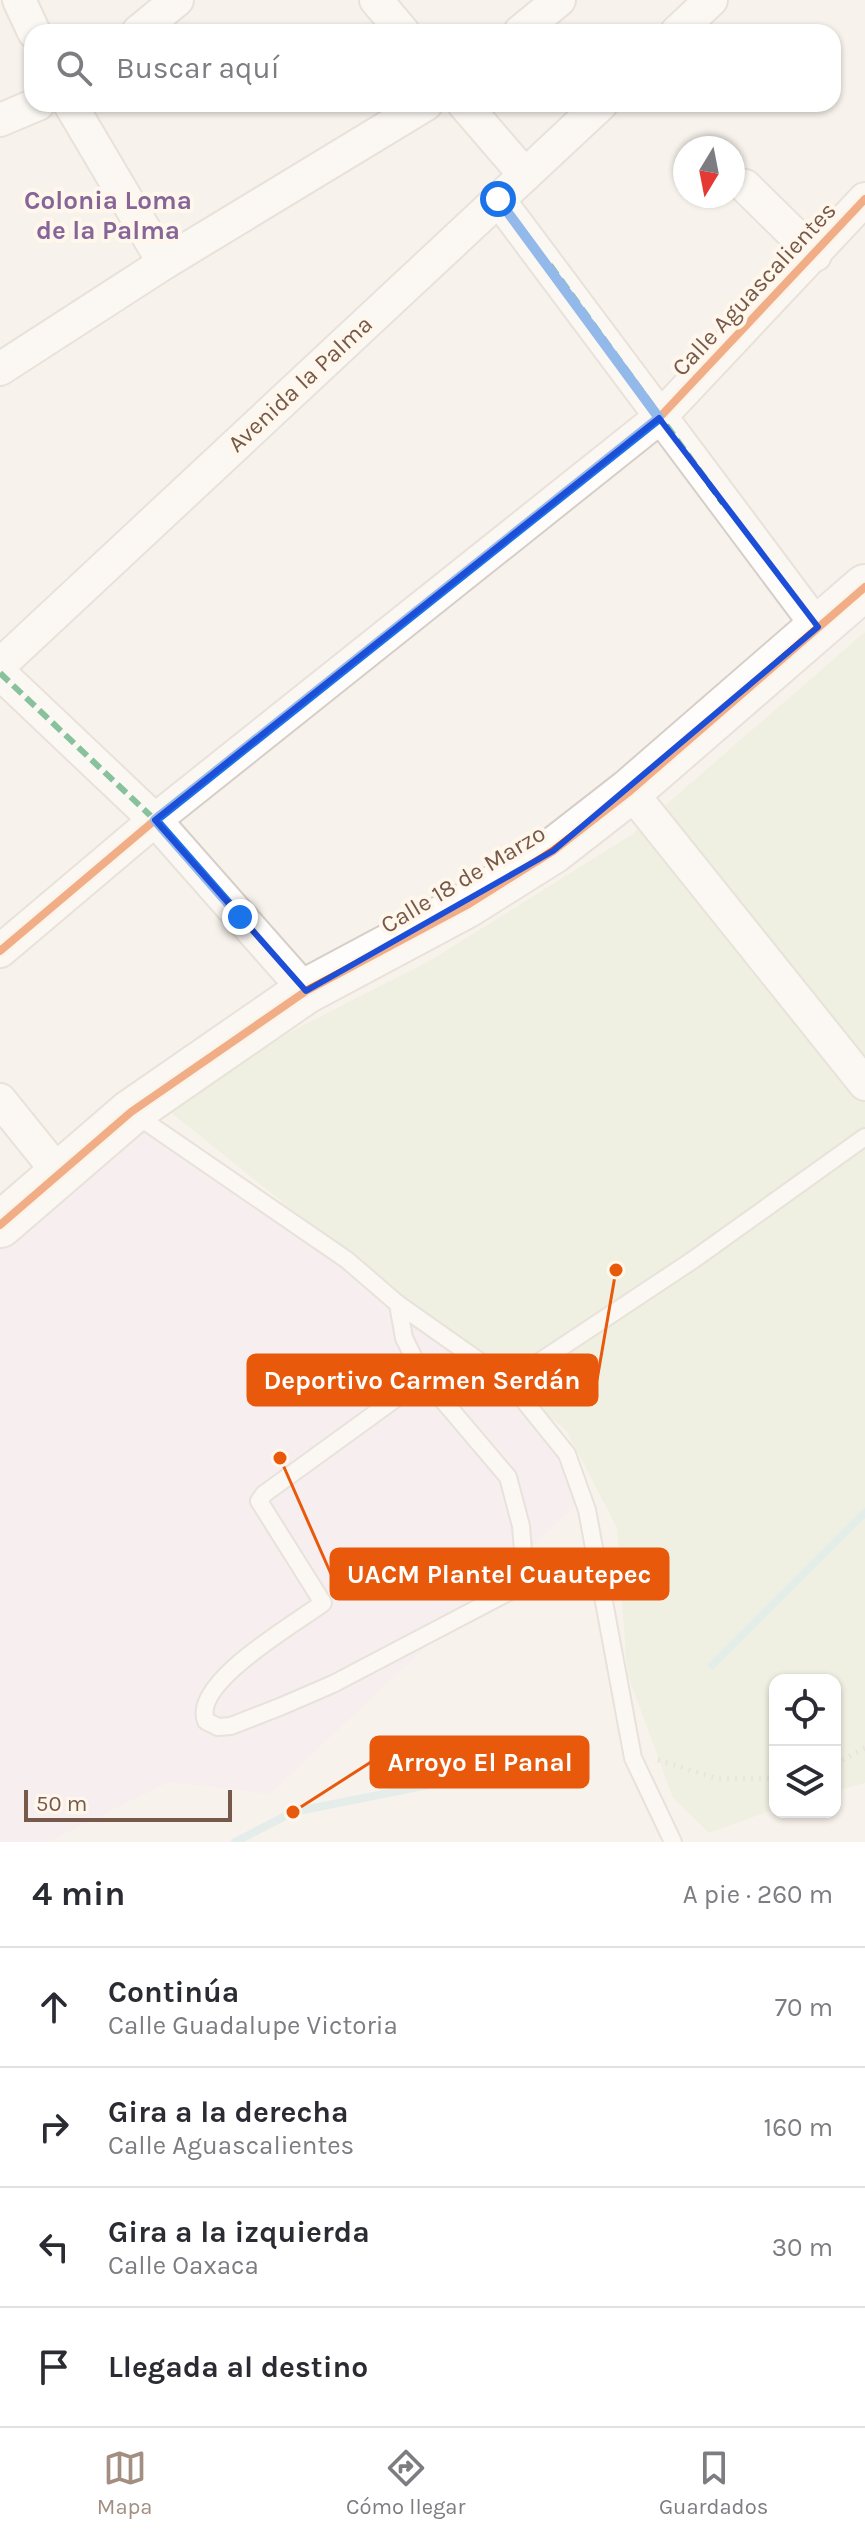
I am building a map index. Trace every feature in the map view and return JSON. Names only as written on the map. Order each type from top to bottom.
[{"type":"street","points":[[19,0],[30,24]]},
{"type":"street","points":[[148,24],[177,0]]},
{"type":"street","points":[[376,0],[396,24]]},
{"type":"street","points":[[530,24],[559,0]]},
{"type":"street","points":[[686,24],[711,0]]},
{"type":"street","points":[[0,120],[24,110]]},
{"type":"street","points":[[75,112],[164,263]]},
{"type":"street","points":[[0,369],[164,263],[413,112]]},
{"type":"street","points":[[471,112],[525,175]]},
{"type":"street","name":"Avenida la Palma","points":[[0,665],[592,112]]},
{"type":"street","points":[[745,186],[815,255]]},
{"type":"street","points":[[498,199],[818,627]]},
{"type":"street","name":"Calle Aguascalientes","points":[[0,951],[155,820],[659,418],[865,199]]},
{"type":"street","name":"Calle 18 de Marzo","points":[[0,1225],[131,1112],[306,991],[467,905],[553,851],[630,791],[865,587]]},
{"type":"street","points":[[0,673],[155,820],[306,991]]},
{"type":"street","points":[[630,791],[865,1084]]},
{"type":"street","points":[[0,1100],[58,1172]]},
{"type":"lane","points":[[131,1112],[347,1260],[398,1304],[509,1382],[567,1454],[587,1510],[633,1758],[673,1842]]},
{"type":"lane","points":[[509,1382],[693,1260],[865,1137]]},
{"type":"lane","points":[[398,1304],[404,1338],[424,1378],[508,1477],[521,1526],[525,1575],[522,1585],[333,1684],[282,1706],[231,1726],[218,1727],[206,1721],[204,1704],[210,1690],[242,1662],[323,1603],[259,1501],[424,1378]]},
{"type":"path","points":[[841,1761],[865,1748]]},
{"type":"path","points":[[633,1758],[655,1759],[719,1779],[769,1778]]},
{"type":"highlighted area","points":[[659,418],[818,627],[553,851],[306,991],[155,820]]},
{"type":"shaded area","points":[[131,1112],[461,1350],[538,1419],[583,1498],[270,1794],[169,1782],[48,1842],[0,1842],[0,1229]]},
{"type":"green space","points":[[865,632],[865,1783],[841,1789],[841,1674],[769,1674],[769,1811],[709,1833],[673,1798],[627,1673],[617,1528],[566,1430],[168,1110],[292,1031],[431,960],[631,835]]},
{"type":"waterway","points":[[712,1665],[865,1512]]},
{"type":"waterway","points":[[235,1842],[293,1812],[519,1767]]},
{"type":"marked path","points":[[550,265],[723,503]]},
{"type":"marked path","points":[[0,673],[155,820],[240,917]]},
{"type":"cycle path","points":[[0,951],[155,820],[659,418],[865,199]]},
{"type":"cycle path","points":[[0,1225],[131,1112],[306,991],[467,905],[553,851],[630,791],[865,587]]},
{"type":"place","name":"Deportivo Carmen Serdán","points":[[616,1270]]},
{"type":"place","name":"UACM Plantel Cuautepec","points":[[280,1458]]},
{"type":"place","name":"Arroyo El Panal","points":[[293,1812]]},
{"type":"district","name":"Colonia Loma de la Palma","points":[[108,215]]},
{"type":"route","points":[[240,917],[155,820],[659,418],[550,265],[498,199]]}]
